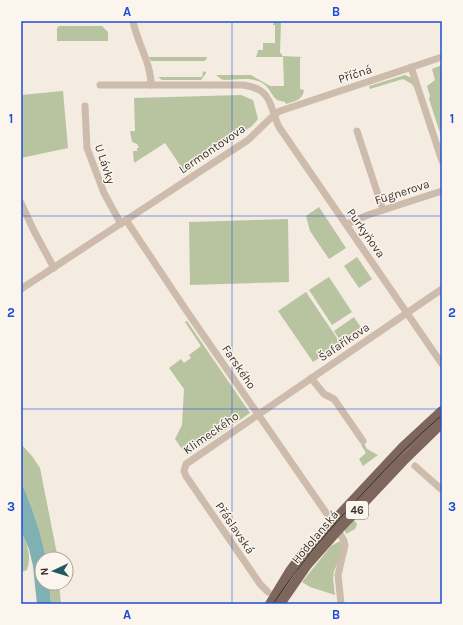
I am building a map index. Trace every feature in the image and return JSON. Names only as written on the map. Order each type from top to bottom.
[{"type":"main road","points":[[270,604],[296,562],[335,526],[404,447],[442,411]]},
{"type":"main road","name":"Hodolanská","points":[[280,604],[335,526],[442,423]]},
{"type":"street","points":[[133,21],[136,34],[150,69],[151,85]]},
{"type":"street","name":"Příčná","points":[[275,114],[284,109],[442,57]]},
{"type":"street","points":[[411,67],[442,161]]},
{"type":"street","points":[[100,85],[252,86],[264,92],[275,114]]},
{"type":"street","name":"U Lávky","points":[[85,106],[87,148],[104,194],[124,222]]},
{"type":"street","name":"Lermontovova","points":[[21,289],[248,140],[275,114]]},
{"type":"street","name":"Purkyňova","points":[[275,114],[279,128],[347,224],[442,364]]},
{"type":"street","points":[[357,131],[383,210]]},
{"type":"street","name":"Fügnerova","points":[[347,224],[356,219],[442,191]]},
{"type":"street","points":[[22,208],[54,268]]},
{"type":"street","name":"Farského","points":[[124,222],[344,541],[345,545],[338,575],[341,604]]},
{"type":"street","name":"Šafaříkova","points":[[257,414],[442,289]]},
{"type":"street","points":[[312,378],[324,394],[334,399],[363,441]]},
{"type":"street","name":"Klimeckého","points":[[185,474],[185,467],[188,461],[257,414]]},
{"type":"street","points":[[415,466],[442,490]]},
{"type":"street","name":"Přáslavská","points":[[185,474],[260,584],[268,592]]},
{"type":"green space","points":[[274,21],[281,21],[280,53],[282,56],[302,57],[300,58],[300,89],[304,90],[302,96],[298,100],[286,104],[285,102],[277,100],[261,82],[251,79],[224,80],[216,75],[251,75],[270,86],[284,86],[283,57],[256,57],[258,50],[263,50],[263,43],[275,43]]},
{"type":"green space","points":[[59,26],[102,26],[108,32],[108,41],[57,41],[57,28]]},
{"type":"green space","points":[[149,57],[207,57],[204,61],[151,61]]},
{"type":"green space","points":[[442,65],[442,139],[429,99],[430,96],[427,86],[435,80],[432,69]]},
{"type":"green space","points":[[205,71],[206,73],[201,80],[162,80],[158,77],[202,77],[203,72]]},
{"type":"green space","points":[[405,75],[412,78],[414,88],[412,84],[403,79],[370,89],[369,86]]},
{"type":"green space","points":[[63,91],[68,148],[21,158],[21,95]]},
{"type":"green space","points":[[241,95],[253,100],[258,119],[252,126],[184,171],[165,143],[134,163],[133,151],[137,151],[137,148],[139,148],[137,144],[132,142],[130,131],[135,131],[134,98]]},
{"type":"green space","points":[[319,207],[346,248],[329,259],[310,231],[306,216]]},
{"type":"green space","points":[[288,219],[289,282],[190,285],[189,222]]},
{"type":"green space","points":[[357,257],[372,279],[359,288],[344,266]]},
{"type":"green space","points":[[329,277],[352,312],[332,325],[309,290]]},
{"type":"green space","points":[[306,292],[341,344],[313,362],[278,311]]},
{"type":"green space","points":[[354,317],[362,329],[342,343],[334,331]]},
{"type":"green space","points":[[187,321],[250,413],[187,456],[175,439],[182,425],[184,389],[169,368],[181,359],[184,363],[191,358],[189,355],[201,346],[185,322]]},
{"type":"green space","points":[[364,443],[367,449],[378,455],[363,466],[359,459],[366,453],[361,445]]},
{"type":"green space","points":[[21,444],[40,468],[56,551],[44,551],[35,517],[21,482]]},
{"type":"green space","points":[[352,517],[357,524],[355,529],[346,534],[344,528]]},
{"type":"green space","points":[[21,531],[27,545],[29,559],[27,570],[21,572]]},
{"type":"green space","points":[[340,541],[342,545],[333,578],[335,595],[310,587],[302,582],[331,546]]},
{"type":"green space","points":[[50,591],[60,591],[61,604],[51,604]]},
{"type":"water","points":[[21,482],[39,529],[44,551],[34,551],[34,576],[29,549],[21,531]]},
{"type":"water","points":[[36,591],[50,591],[51,604],[37,604]]},
{"type":"tram line","points":[[273,604],[305,559],[341,517],[403,451],[442,415]]}]
